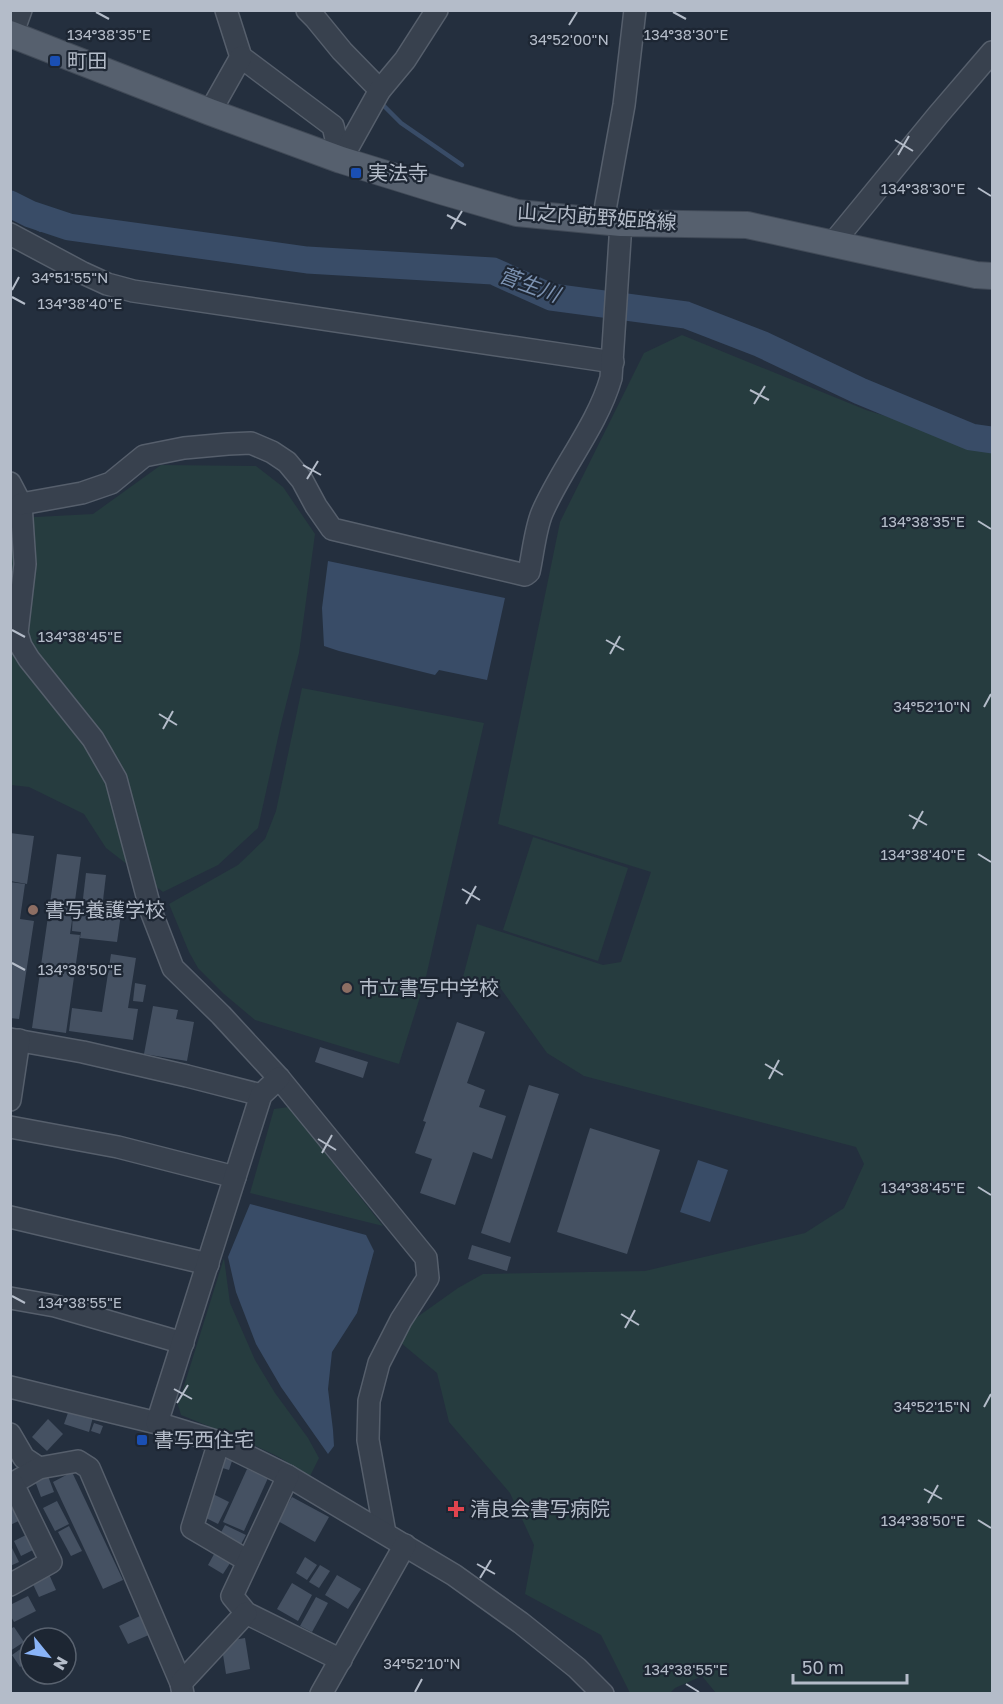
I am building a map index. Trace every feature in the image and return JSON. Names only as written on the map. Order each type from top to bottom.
[{"type":"main road","name":"山之内莇野姫路線","points":[[11,34],[210,112],[341,160],[516,213],[615,229],[747,225],[976,275],[993,276]]},
{"type":"street","points":[[11,34],[21,10]]},
{"type":"street","points":[[226,10],[240,57],[333,126],[341,160]]},
{"type":"street","points":[[307,10],[380,90]]},
{"type":"street","points":[[341,160],[380,90],[405,60],[437,10]]},
{"type":"street","points":[[21,504],[82,493],[111,483],[144,456],[184,448],[252,443],[287,462],[302,480],[332,530],[525,575],[529,572],[541,515],[565,466],[607,393],[611,378],[615,229],[634,10]]},
{"type":"street","points":[[833,243],[993,52]]},
{"type":"street","points":[[210,112],[240,57]]},
{"type":"street","points":[[10,234],[83,273],[107,284],[134,291],[613,359]]},
{"type":"street","points":[[10,483],[21,504],[25,564],[17,633],[21,646],[93,739],[116,779],[151,911],[173,968],[221,1015],[279,1078],[426,1258],[428,1278],[401,1320],[379,1363],[369,1401],[368,1440],[385,1533]]},
{"type":"street","points":[[10,1100],[15,1039],[176,1073],[261,1095]]},
{"type":"street","points":[[158,1423],[261,1095],[279,1078]]},
{"type":"street","points":[[10,1127],[118,1147],[235,1177]]},
{"type":"street","points":[[10,1217],[208,1264]]},
{"type":"street","points":[[10,1298],[55,1306],[183,1343]]},
{"type":"street","points":[[10,1387],[158,1423],[219,1442],[288,1476],[454,1575],[521,1623],[577,1668],[603,1694]]},
{"type":"street","points":[[10,1434],[24,1458],[39,1468]]},
{"type":"street","points":[[219,1442],[192,1528],[248,1561]]},
{"type":"street","points":[[10,1585],[51,1562],[12,1484],[39,1468],[78,1461],[88,1468],[182,1688],[246,1612]]},
{"type":"street","points":[[288,1476],[232,1596],[246,1612],[341,1660]]},
{"type":"street","points":[[321,1694],[405,1545]]},
{"type":"green space","points":[[682,335],[866,410],[992,449],[992,1693],[716,1693],[702,1676],[675,1688],[670,1693],[630,1693],[601,1635],[525,1594],[534,1545],[510,1493],[449,1422],[437,1373],[401,1343],[413,1320],[458,1288],[483,1274],[645,1271],[805,1233],[844,1208],[864,1164],[856,1147],[584,1076],[547,1053],[501,989],[463,977],[477,924],[603,965],[621,962],[651,872],[498,824],[560,522],[644,353]]},
{"type":"green space","points":[[161,465],[256,466],[283,487],[315,534],[299,653],[258,828],[218,865],[163,892],[106,848],[84,814],[29,787],[11,785],[10,503],[17,518],[93,514]]},
{"type":"green space","points":[[302,688],[484,723],[425,981],[399,1064],[255,1020],[198,968],[169,904],[238,865],[265,839],[276,811]]},
{"type":"green space","points":[[533,837],[628,868],[598,961],[503,930]]},
{"type":"green space","points":[[289,1107],[383,1226],[250,1193],[274,1109]]},
{"type":"green space","points":[[224,1258],[230,1303],[255,1360],[319,1458],[310,1476],[277,1456],[181,1415],[178,1405]]},
{"type":"water","points":[[10,191],[59,219],[108,233],[40,232],[11,217]]},
{"type":"water","points":[[328,561],[505,598],[487,680],[439,670],[435,675],[324,646],[322,608]]},
{"type":"water","points":[[698,1160],[728,1170],[710,1222],[680,1212]]},
{"type":"water","points":[[250,1204],[366,1235],[374,1251],[357,1313],[332,1352],[328,1389],[334,1446],[328,1454],[281,1387],[256,1344],[236,1292],[228,1257]]},
{"type":"building","points":[[10,833],[34,836],[27,884],[10,881]]},
{"type":"building","points":[[57,854],[81,857],[74,908],[121,914],[117,942],[80,938],[81,932],[72,931],[73,913],[70,934],[80,935],[66,1033],[32,1028]]},
{"type":"building","points":[[86,873],[106,875],[102,909],[82,907]]},
{"type":"building","points":[[10,882],[25,884],[20,919],[34,921],[19,1019],[10,1018]]},
{"type":"building","points":[[111,954],[136,958],[128,1008],[138,1009],[133,1040],[69,1031],[72,1008],[102,1012]]},
{"type":"building","points":[[135,983],[146,985],[143,1002],[133,1001]]},
{"type":"building","points":[[153,1006],[178,1010],[176,1019],[194,1022],[187,1061],[144,1054]]},
{"type":"building","points":[[457,1022],[485,1032],[467,1083],[485,1090],[479,1107],[506,1116],[492,1159],[473,1152],[455,1205],[420,1193],[432,1159],[415,1153],[426,1122],[423,1121]]},
{"type":"building","points":[[320,1047],[368,1062],[363,1078],[315,1062]]},
{"type":"building","points":[[529,1085],[559,1094],[510,1243],[481,1233]]},
{"type":"building","points":[[590,1128],[660,1150],[627,1254],[557,1232]]},
{"type":"building","points":[[472,1245],[511,1257],[507,1271],[468,1259]]},
{"type":"building","points":[[69,1410],[93,1417],[89,1432],[64,1424]]},
{"type":"building","points":[[48,1419],[63,1434],[47,1451],[32,1437]]},
{"type":"building","points":[[94,1423],[103,1426],[100,1434],[91,1431]]},
{"type":"building","points":[[217,1452],[233,1458],[229,1470],[213,1465]]},
{"type":"building","points":[[247,1469],[268,1478],[244,1531],[223,1522]]},
{"type":"building","points":[[72,1472],[123,1580],[103,1589],[53,1482]]},
{"type":"building","points":[[48,1476],[54,1492],[41,1497],[35,1481]]},
{"type":"building","points":[[209,1492],[229,1502],[218,1524],[198,1514]]},
{"type":"building","points":[[292,1497],[329,1517],[315,1542],[278,1521]]},
{"type":"building","points":[[57,1501],[69,1524],[55,1531],[43,1508]]},
{"type":"building","points":[[15,1503],[23,1519],[10,1525],[10,1505]]},
{"type":"building","points":[[225,1525],[246,1535],[239,1548],[218,1538]]},
{"type":"building","points":[[69,1526],[82,1551],[71,1556],[58,1532]]},
{"type":"building","points":[[28,1534],[35,1549],[21,1556],[14,1541]]},
{"type":"building","points":[[10,1544],[19,1562],[10,1566]]},
{"type":"building","points":[[218,1547],[234,1557],[223,1574],[208,1565]]},
{"type":"building","points":[[305,1557],[317,1565],[307,1580],[296,1573]]},
{"type":"building","points":[[320,1565],[330,1571],[319,1588],[309,1582]]},
{"type":"building","points":[[48,1572],[56,1590],[39,1597],[31,1580]]},
{"type":"building","points":[[337,1575],[361,1589],[348,1609],[325,1595]]},
{"type":"building","points":[[292,1583],[312,1595],[298,1621],[277,1609]]},
{"type":"building","points":[[28,1596],[36,1611],[14,1622],[10,1615],[10,1605]]},
{"type":"building","points":[[316,1597],[328,1603],[312,1632],[300,1626]]},
{"type":"building","points":[[142,1615],[151,1634],[128,1644],[119,1626]]},
{"type":"building","points":[[14,1627],[18,1633],[18,1646],[10,1651],[10,1629]]},
{"type":"building","points":[[245,1638],[250,1669],[226,1674],[221,1642]]},
{"type":"building","points":[[18,1651],[18,1664],[12,1655]]},
{"type":"waterway","points":[[380,102],[401,123],[462,165]]},
{"type":"waterway","name":"菅生川","points":[[10,204],[30,214],[69,227],[307,260],[493,271],[551,297],[686,315],[761,344],[860,391],[971,437],[992,440]]},
{"type":"place","name":"町田","points":[[55,61]]},
{"type":"place","name":"実法寺","points":[[356,173]]},
{"type":"place","name":"書写養護学校","points":[[33,910]]},
{"type":"place","name":"市立書写中学校","points":[[347,988]]},
{"type":"place","name":"書写西住宅","points":[[142,1440]]},
{"type":"place","name":"清良会書写病院","points":[[456,1509]]}]
